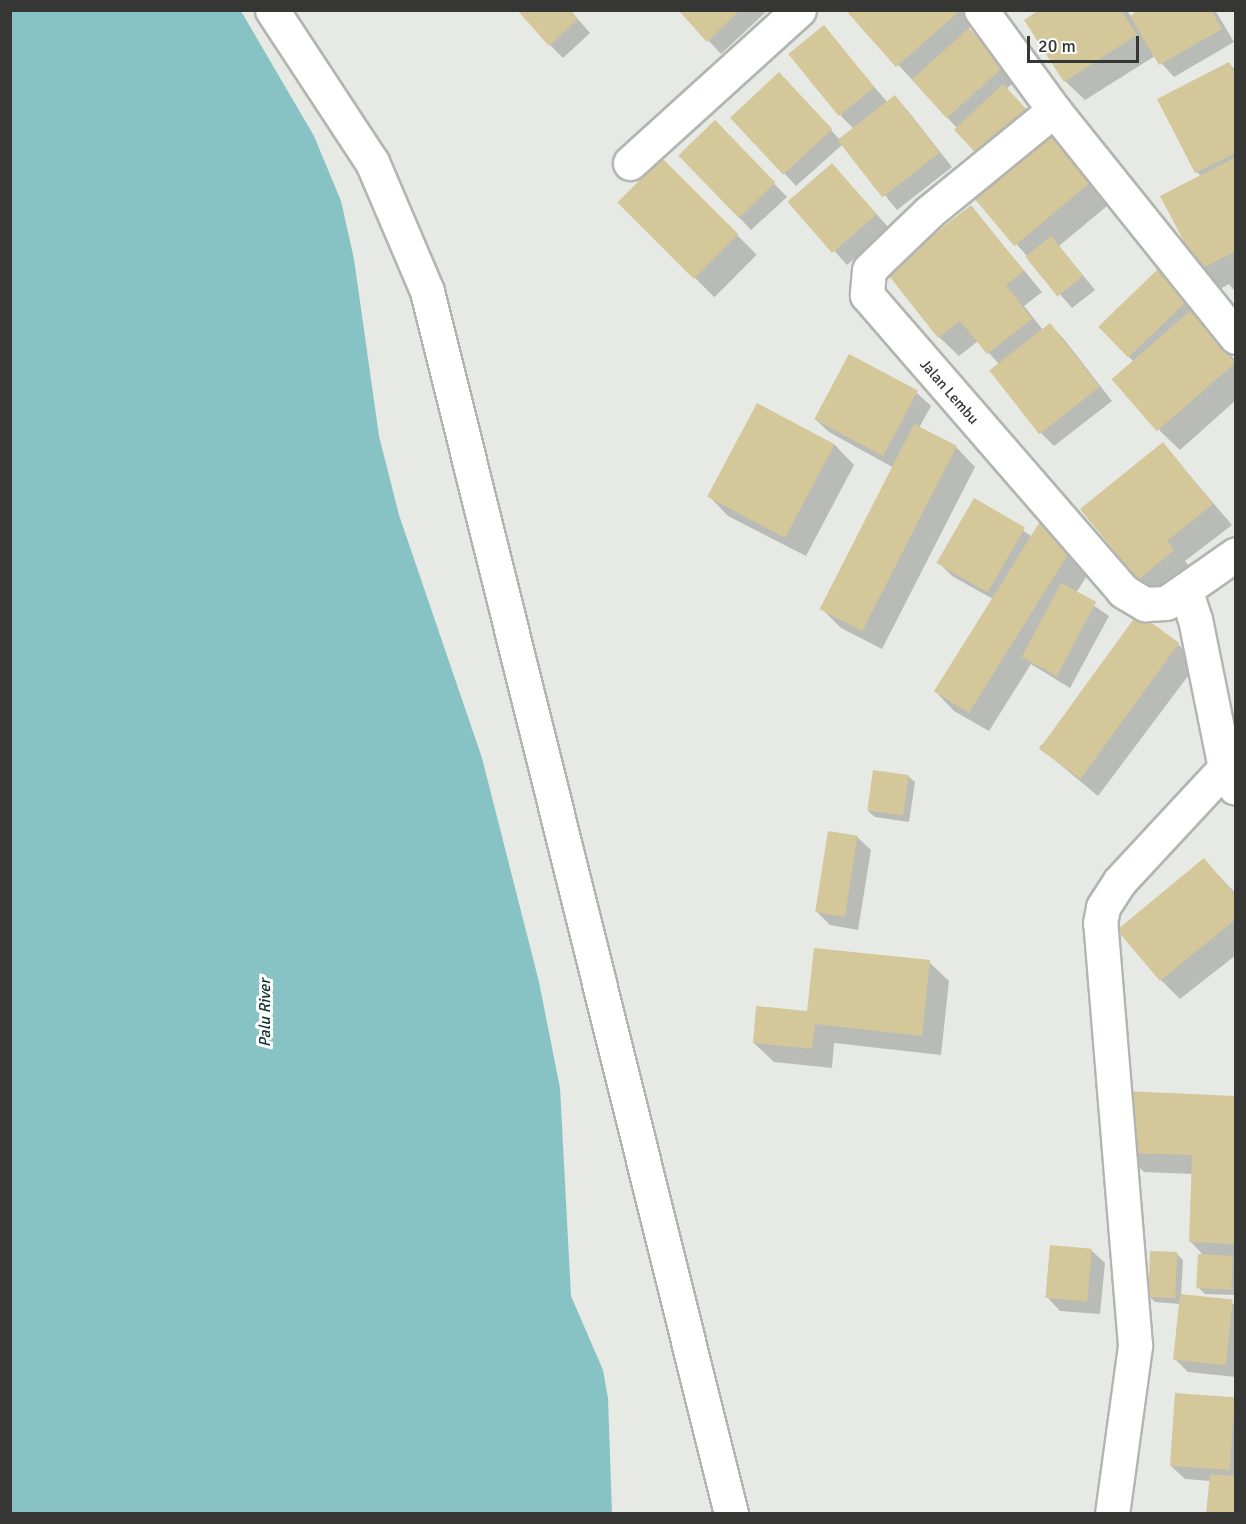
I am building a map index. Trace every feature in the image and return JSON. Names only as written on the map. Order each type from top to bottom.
[{"type":"street","points":[[272,10],[372,162],[427,291],[731,1514]]},
{"type":"street","points":[[630,163],[799,10]]},
{"type":"street","points":[[981,10],[1054,110],[1236,337]]},
{"type":"street","name":"Jalan Lembu","points":[[1054,110],[929,212],[869,270],[867,295],[1123,591],[1145,604],[1166,603],[1186,592],[1236,554]]},
{"type":"street","points":[[1112,1514],[1135,1345],[1100,923],[1103,907],[1120,881],[1230,778],[1196,619],[1186,592]]},
{"type":"water","name":"Palu River","points":[[10,11],[241,11],[314,136],[341,201],[354,259],[379,436],[399,515],[482,758],[539,982],[560,1088],[571,1296],[603,1370],[608,1398],[612,1513],[11,1513]]},
{"type":"building","points":[[517,10],[571,10],[578,19],[549,46]]},
{"type":"building","points":[[678,10],[740,10],[707,42]]},
{"type":"building","points":[[851,10],[961,10],[896,67],[848,13]]},
{"type":"building","points":[[1039,10],[1121,10],[1137,35],[1064,82],[1024,20]]},
{"type":"building","points":[[1139,10],[1211,10],[1222,29],[1159,65],[1130,16]]},
{"type":"building","points":[[824,25],[874,87],[839,116],[788,54]]},
{"type":"building","points":[[969,28],[1004,67],[947,118],[912,80]]},
{"type":"building","points":[[1229,62],[1236,74],[1236,153],[1195,173],[1157,99]]},
{"type":"building","points":[[779,72],[832,129],[783,175],[730,118]]},
{"type":"building","points":[[1003,84],[1031,114],[982,160],[954,130]]},
{"type":"building","points":[[895,95],[940,153],[882,197],[837,140]]},
{"type":"building","points":[[715,120],[775,183],[739,218],[678,155]]},
{"type":"building","points":[[1051,128],[1094,179],[1014,246],[971,195]]},
{"type":"building","points":[[1236,157],[1236,251],[1199,270],[1160,196]]},
{"type":"building","points":[[662,158],[738,234],[694,279],[617,203]]},
{"type":"building","points":[[832,163],[877,214],[832,253],[787,202]]},
{"type":"building","points":[[971,205],[1024,271],[1006,285],[1032,319],[987,354],[960,321],[938,338],[886,272]]},
{"type":"building","points":[[1051,236],[1083,276],[1057,296],[1025,257]]},
{"type":"building","points":[[1158,269],[1188,300],[1128,358],[1098,327]]},
{"type":"building","points":[[1190,311],[1235,363],[1157,431],[1112,379]]},
{"type":"building","points":[[1050,323],[1100,387],[1039,434],[989,370]]},
{"type":"building","points":[[849,354],[918,391],[883,456],[814,419]]},
{"type":"building","points":[[757,403],[835,444],[785,538],[707,497]]},
{"type":"building","points":[[914,424],[957,446],[862,631],[820,609]]},
{"type":"building","points":[[1163,442],[1213,504],[1167,541],[1174,550],[1138,580],[1080,509]]},
{"type":"building","points":[[974,498],[1025,528],[988,592],[937,563]]},
{"type":"building","points":[[1041,520],[1076,542],[969,713],[934,691]]},
{"type":"building","points":[[1061,583],[1096,602],[1057,676],[1022,657]]},
{"type":"building","points":[[1138,613],[1179,643],[1081,779],[1039,749]]},
{"type":"building","points":[[873,770],[909,775],[903,816],[867,811]]},
{"type":"building","points":[[828,831],[858,836],[845,917],[815,912]]},
{"type":"building","points":[[1204,858],[1236,896],[1236,919],[1160,981],[1117,930]]},
{"type":"building","points":[[814,948],[930,960],[922,1036],[815,1024],[812,1049],[753,1043],[756,1006],[807,1011]]},
{"type":"building","points":[[1125,1091],[1236,1096],[1236,1244],[1189,1242],[1192,1155],[1123,1153]]},
{"type":"building","points":[[1050,1245],[1092,1249],[1087,1301],[1045,1298]]},
{"type":"building","points":[[1150,1251],[1177,1252],[1175,1298],[1148,1297]]},
{"type":"building","points":[[1198,1254],[1233,1256],[1231,1290],[1196,1288]]},
{"type":"building","points":[[1180,1294],[1233,1300],[1226,1365],[1173,1360]]},
{"type":"building","points":[[1175,1393],[1235,1397],[1230,1470],[1170,1466]]},
{"type":"building","points":[[1210,1474],[1236,1476],[1236,1514],[1206,1514]]}]
